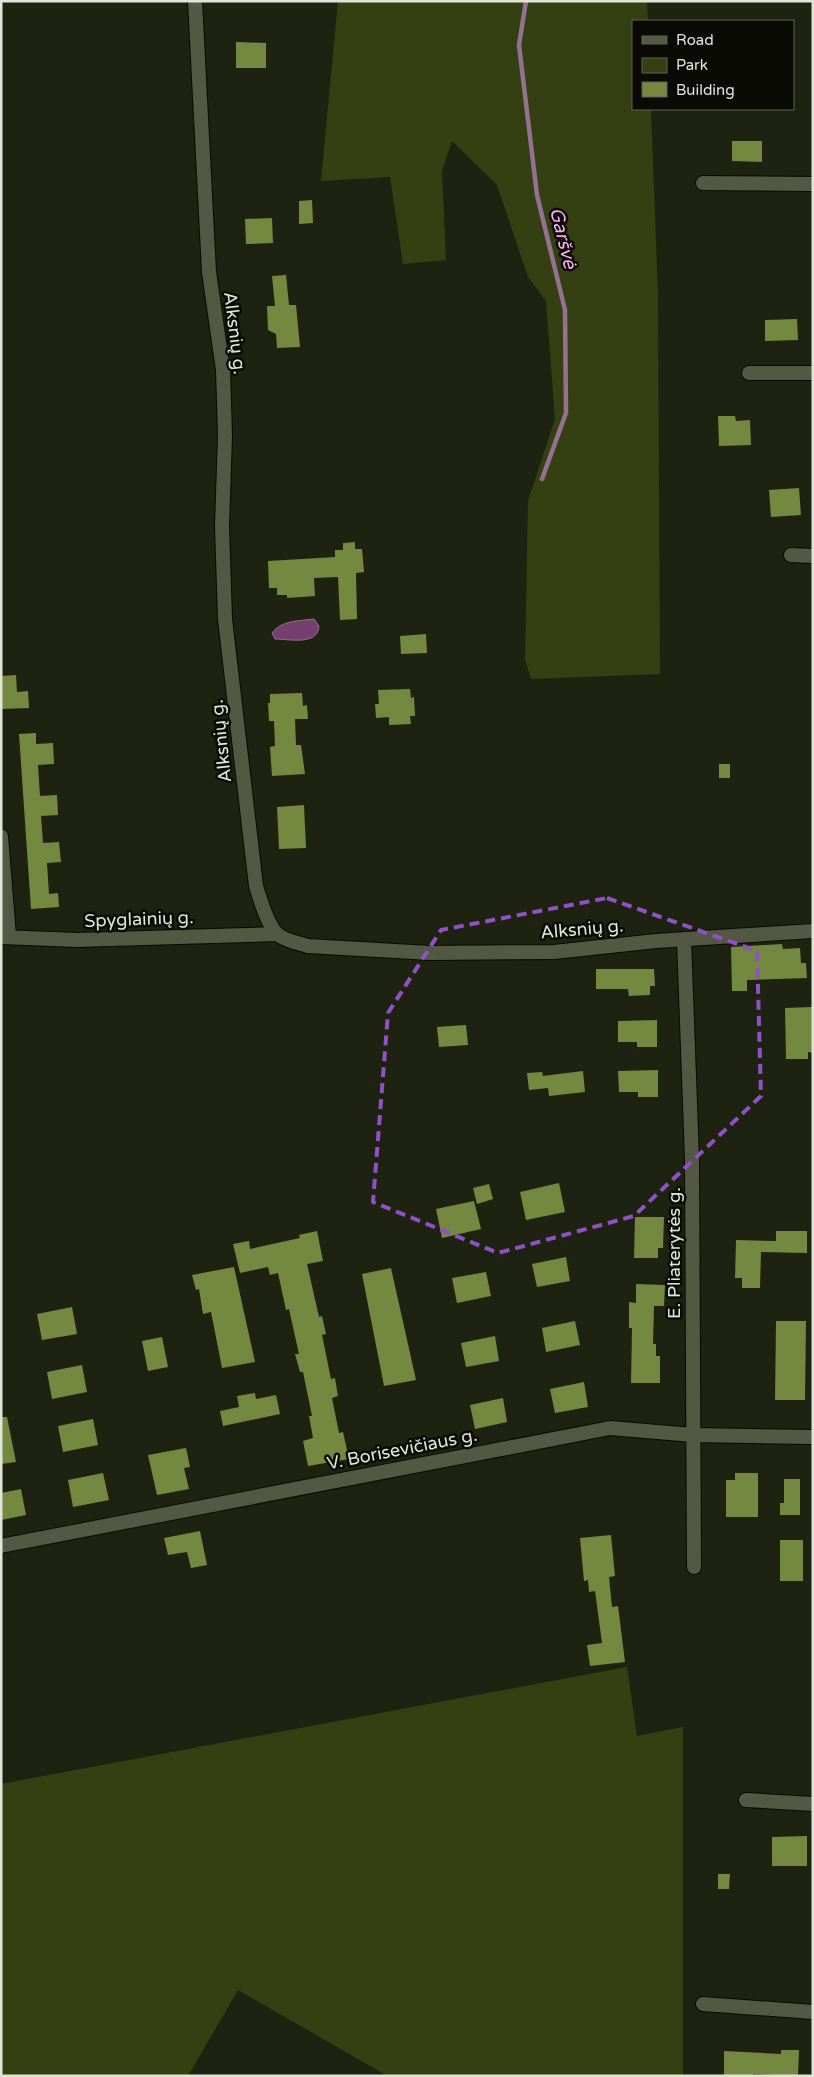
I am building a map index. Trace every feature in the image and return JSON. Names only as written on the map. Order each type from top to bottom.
[{"type":"street","name":"Alksnių g.","points":[[195,1],[209,272],[222,370],[225,435],[222,526],[225,619],[256,886],[264,911],[277,934],[292,942],[308,946],[430,953],[554,952],[684,939],[813,931]]},
{"type":"street","points":[[703,183],[813,184]]},
{"type":"street","points":[[749,373],[813,373]]},
{"type":"street","points":[[791,555],[813,556]]},
{"type":"street","points":[[1,836],[5,937]]},
{"type":"street","name":"Spyglainių g.","points":[[5,937],[76,940],[277,934]]},
{"type":"street","name":"E. Pliaterytės g.","points":[[684,939],[692,1159],[694,1567]]},
{"type":"street","name":"V. Borisevičiaus g.","points":[[1,1546],[610,1428],[693,1435],[813,1437]]},
{"type":"street","points":[[746,1800],[813,1804]]},
{"type":"street","points":[[703,2004],[813,2012]]},
{"type":"highlighted area","points":[[607,898],[757,951],[761,1096],[634,1216],[498,1253],[373,1202],[388,1013],[441,930]]},
{"type":"green space","points":[[338,1],[647,1],[648,20],[632,20],[632,110],[651,110],[658,295],[660,674],[531,679],[525,659],[528,501],[555,419],[546,301],[528,277],[497,185],[452,141],[442,171],[446,260],[403,264],[390,177],[321,181]]},
{"type":"green space","points":[[627,1667],[637,1736],[683,1727],[683,2076],[383,2076],[384,2074],[238,1990],[188,2076],[1,2076],[1,1784]]},
{"type":"shaded area","points":[[314,619],[319,626],[314,636],[308,639],[275,639],[272,633],[286,623]]},
{"type":"building","points":[[236,42],[266,43],[266,68],[236,68]]},
{"type":"building","points":[[732,141],[762,141],[762,162],[732,161]]},
{"type":"building","points":[[312,200],[313,223],[299,224],[299,201]]},
{"type":"building","points":[[272,218],[273,243],[246,244],[245,219]]},
{"type":"building","points":[[286,275],[289,305],[296,305],[300,347],[277,348],[276,334],[268,330],[267,306],[275,306],[272,276]]},
{"type":"building","points":[[797,319],[798,340],[765,341],[765,320]]},
{"type":"building","points":[[718,416],[735,416],[736,421],[750,420],[751,445],[719,446]]},
{"type":"building","points":[[799,488],[801,515],[771,517],[769,490]]},
{"type":"building","points":[[355,542],[355,549],[362,549],[364,572],[356,573],[357,619],[340,620],[338,577],[314,578],[315,596],[287,598],[287,595],[277,595],[277,588],[269,588],[268,561],[335,557],[335,550],[343,550],[343,543]]},
{"type":"building","points":[[426,634],[427,653],[401,654],[400,636]]},
{"type":"building","points":[[16,675],[17,692],[28,691],[29,708],[1,709],[1,676]]},
{"type":"building","points":[[410,689],[411,698],[414,697],[415,716],[410,716],[411,724],[389,725],[389,717],[376,718],[375,704],[379,704],[378,690]]},
{"type":"building","points":[[302,693],[303,706],[307,705],[308,719],[295,719],[296,745],[301,745],[305,774],[272,776],[270,747],[275,746],[274,721],[269,721],[268,703],[270,703],[270,694]]},
{"type":"building","points":[[36,733],[36,744],[53,743],[54,764],[38,765],[40,796],[57,795],[58,815],[41,816],[43,843],[59,842],[61,862],[47,863],[49,894],[58,893],[59,907],[31,909],[19,734]]},
{"type":"building","points":[[719,764],[730,764],[730,778],[719,778]]},
{"type":"building","points":[[304,805],[306,848],[279,849],[277,807]]},
{"type":"building","points":[[782,944],[783,949],[800,948],[801,963],[806,963],[807,978],[747,980],[747,991],[732,991],[731,947]]},
{"type":"building","points":[[596,969],[654,969],[655,986],[650,986],[650,995],[629,996],[628,989],[596,989]]},
{"type":"building","points":[[813,1007],[813,1053],[808,1052],[808,1059],[786,1059],[785,1008]]},
{"type":"building","points":[[657,1020],[657,1047],[637,1047],[637,1042],[618,1042],[618,1021]]},
{"type":"building","points":[[466,1025],[468,1045],[439,1047],[437,1027]]},
{"type":"building","points":[[658,1070],[658,1097],[638,1097],[638,1092],[619,1092],[618,1071]]},
{"type":"building","points":[[583,1071],[585,1092],[549,1096],[548,1088],[529,1090],[527,1073],[542,1072],[543,1076]]},
{"type":"building","points":[[559,1183],[565,1212],[526,1220],[520,1192]]},
{"type":"building","points":[[489,1184],[493,1199],[477,1204],[473,1188]]},
{"type":"building","points":[[474,1201],[481,1229],[442,1238],[436,1209]]},
{"type":"building","points":[[635,1217],[664,1217],[663,1248],[658,1248],[658,1258],[634,1258]]},
{"type":"building","points":[[317,1231],[323,1261],[307,1264],[319,1317],[322,1316],[326,1334],[322,1335],[331,1379],[335,1378],[338,1396],[332,1398],[339,1433],[343,1432],[349,1459],[308,1466],[303,1441],[313,1438],[309,1416],[312,1416],[303,1372],[300,1372],[295,1354],[299,1354],[289,1309],[286,1310],[278,1273],[270,1275],[268,1267],[240,1273],[233,1244],[249,1241],[250,1249],[300,1238],[299,1235]]},
{"type":"building","points":[[776,1231],[807,1231],[807,1253],[761,1252],[760,1288],[742,1288],[742,1278],[735,1278],[736,1240],[776,1241]]},
{"type":"building","points":[[566,1257],[570,1281],[537,1287],[532,1264]]},
{"type":"building","points":[[234,1267],[255,1362],[222,1368],[211,1312],[203,1314],[199,1289],[196,1290],[192,1275]]},
{"type":"building","points":[[391,1268],[416,1380],[384,1386],[362,1274]]},
{"type":"building","points":[[486,1272],[491,1296],[457,1303],[452,1278]]},
{"type":"building","points":[[636,1284],[665,1285],[664,1306],[654,1306],[653,1344],[656,1344],[656,1356],[660,1356],[660,1383],[631,1383],[632,1328],[629,1328],[629,1302],[636,1303]]},
{"type":"building","points":[[72,1307],[77,1334],[42,1340],[37,1314]]},
{"type":"building","points":[[575,1321],[580,1345],[546,1352],[542,1328]]},
{"type":"building","points":[[776,1321],[806,1321],[805,1400],[775,1400]]},
{"type":"building","points":[[495,1336],[499,1361],[466,1367],[461,1343]]},
{"type":"building","points":[[162,1337],[168,1367],[148,1371],[142,1341]]},
{"type":"building","points":[[82,1365],[87,1392],[52,1399],[47,1372]]},
{"type":"building","points":[[584,1382],[588,1407],[555,1413],[550,1389]]},
{"type":"building","points":[[255,1393],[256,1399],[276,1395],[280,1414],[223,1426],[220,1411],[239,1407],[237,1396]]},
{"type":"building","points":[[503,1398],[507,1422],[475,1429],[470,1405]]},
{"type":"building","points":[[1,1417],[7,1417],[16,1462],[1,1464]]},
{"type":"building","points":[[93,1419],[98,1445],[63,1452],[58,1426]]},
{"type":"building","points":[[186,1448],[190,1467],[184,1468],[189,1489],[157,1495],[148,1455]]},
{"type":"building","points":[[103,1473],[109,1500],[73,1507],[68,1480]]},
{"type":"building","points":[[735,1473],[758,1473],[758,1517],[726,1517],[726,1480],[735,1480]]},
{"type":"building","points":[[784,1479],[800,1479],[800,1515],[780,1515],[780,1503],[784,1503]]},
{"type":"building","points":[[21,1489],[26,1515],[1,1520],[1,1493]]},
{"type":"building","points":[[200,1531],[207,1565],[191,1568],[187,1552],[168,1555],[164,1538]]},
{"type":"building","points":[[611,1535],[615,1576],[609,1577],[612,1607],[618,1606],[625,1662],[590,1666],[587,1645],[602,1643],[595,1591],[589,1592],[588,1580],[584,1581],[580,1538]]},
{"type":"building","points":[[780,1540],[803,1540],[803,1581],[780,1581]]},
{"type":"building","points":[[807,1836],[807,1866],[772,1866],[772,1837]]},
{"type":"building","points":[[718,1874],[730,1874],[729,1889],[718,1889]]},
{"type":"building","points":[[781,2050],[799,2050],[798,2076],[753,2074],[753,2076],[724,2076],[724,2051],[781,2054]]},
{"type":"waterway","name":"Garšvė","points":[[526,1],[519,45],[537,195],[565,310],[566,413],[542,479]]}]
